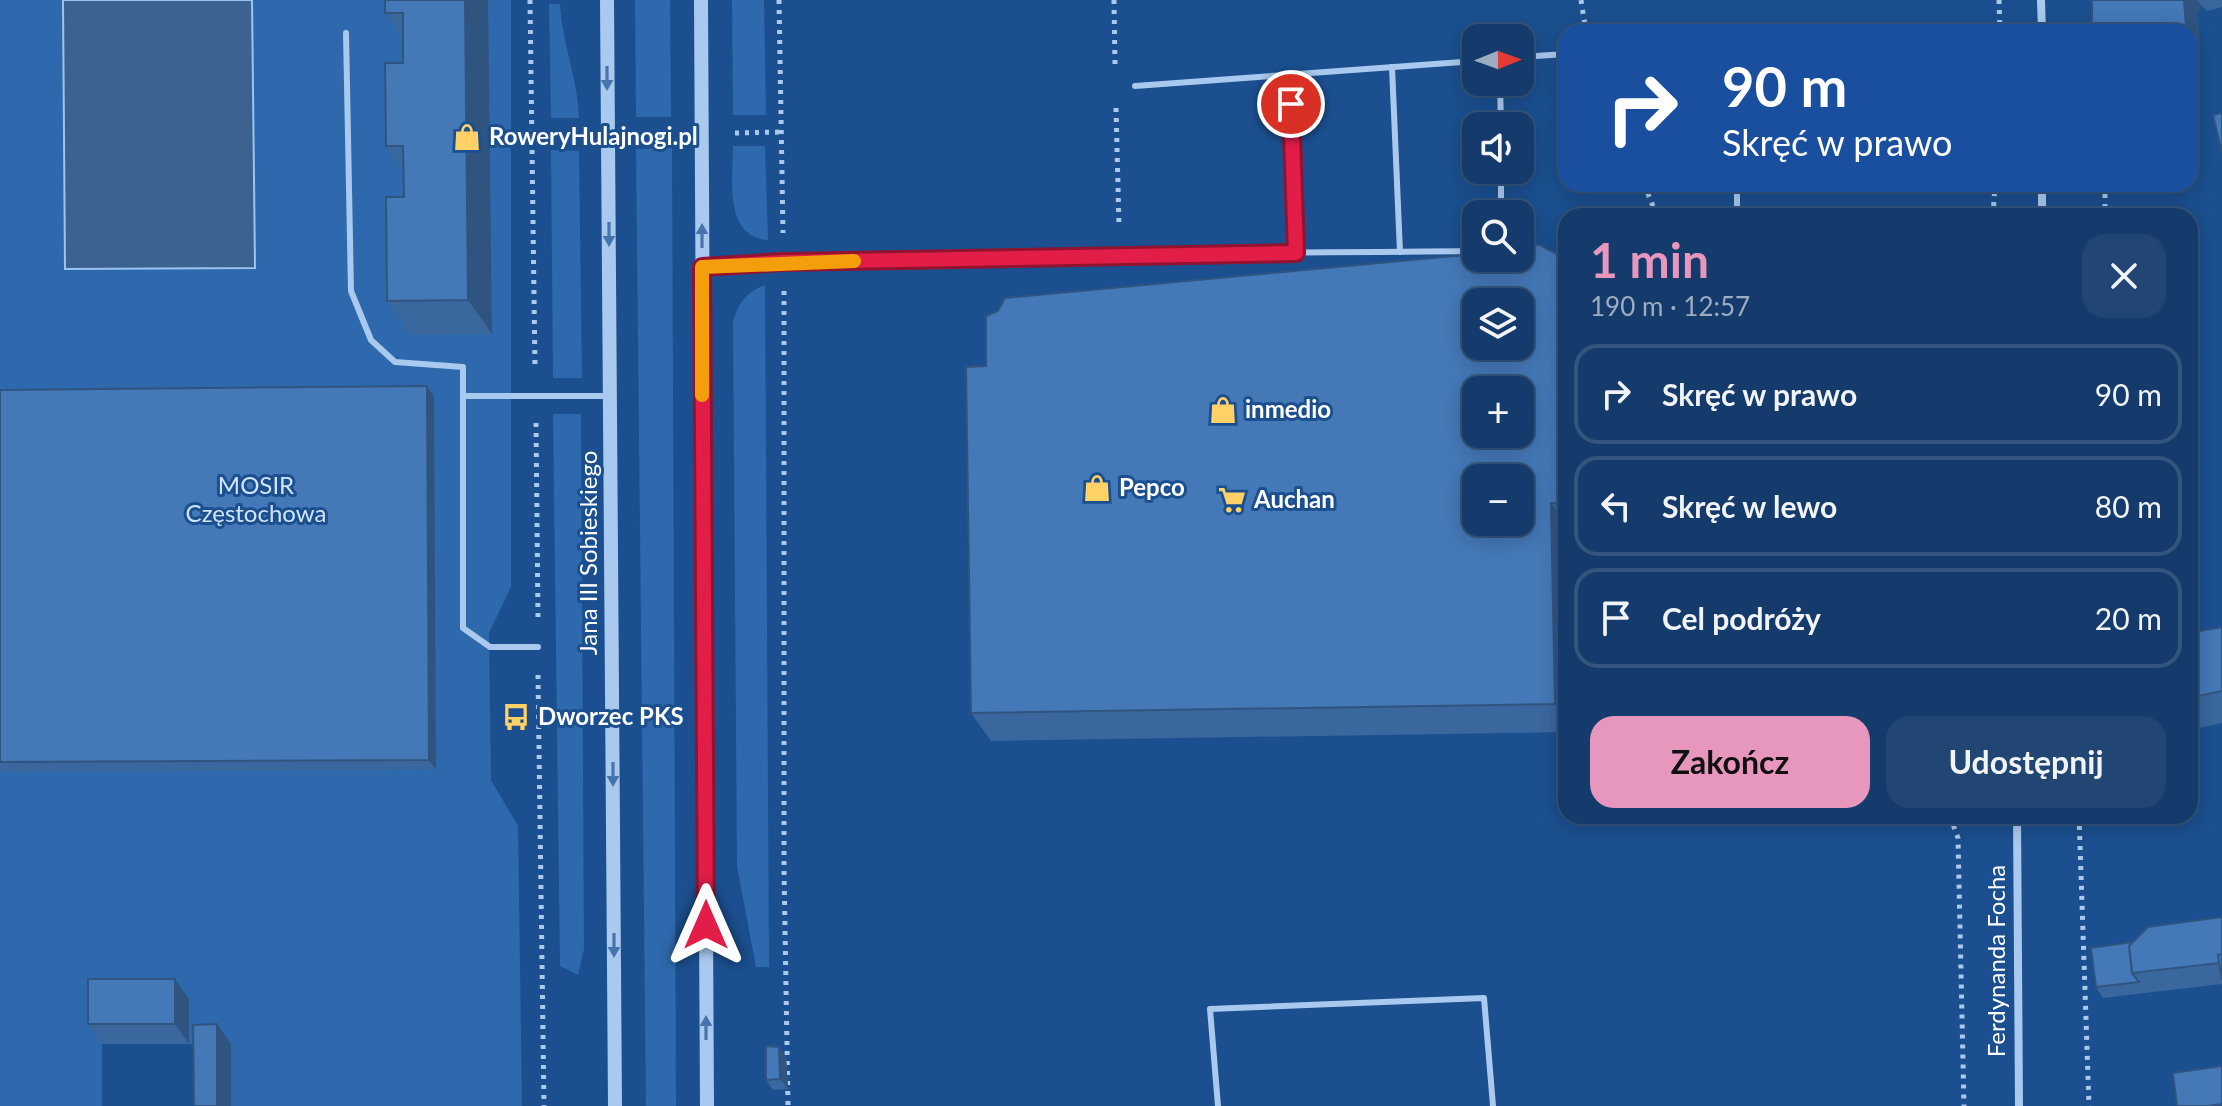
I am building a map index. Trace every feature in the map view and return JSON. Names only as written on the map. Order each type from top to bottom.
[{"type":"street","name":"Jana III Sobieskiego","points":[[607,0],[615,1106]]},
{"type":"street","points":[[701,0],[707,1106]]},
{"type":"street","points":[[2041,0],[2042,24]]},
{"type":"street","name":"Ferdynanda Focha","points":[[2017,824],[2019,1106]]},
{"type":"lane","points":[[346,33],[351,291],[371,340],[395,362],[463,367],[463,628],[490,647],[538,647]]},
{"type":"lane","points":[[1534,56],[1558,55]]},
{"type":"lane","points":[[1135,86],[1462,62]]},
{"type":"lane","points":[[1392,67],[1400,252]]},
{"type":"lane","points":[[1290,74],[1296,253]]},
{"type":"lane","points":[[702,267],[783,262],[1462,251]]},
{"type":"lane","points":[[464,396],[610,396]]},
{"type":"lane","points":[[1218,1106],[1210,1009],[1484,998],[1493,1106]]},
{"type":"path","points":[[530,0],[544,1106]]},
{"type":"path","points":[[779,0],[783,241]]},
{"type":"path","points":[[1114,0],[1116,80]]},
{"type":"path","points":[[1581,0],[1585,24]]},
{"type":"path","points":[[1999,0],[2000,24]]},
{"type":"path","points":[[1116,96],[1120,255]]},
{"type":"path","points":[[728,133],[782,132]]},
{"type":"path","points":[[633,135],[677,134]]},
{"type":"path","points":[[531,137],[585,136]]},
{"type":"path","points":[[784,285],[784,869],[788,1106]]},
{"type":"path","points":[[1953,824],[1958,838],[1964,1106]]},
{"type":"path","points":[[2079,824],[2089,1106]]},
{"type":"green space","name":"MOSIR Częstochowa","points":[[0,0],[511,0],[511,587],[489,633],[491,780],[518,826],[522,1106],[231,1106],[230,1044],[189,1044],[189,999],[102,999],[102,1106],[0,1106]]},
{"type":"green space","points":[[635,0],[670,0],[671,117],[636,117]]},
{"type":"green space","points":[[732,0],[764,0],[766,115],[733,115]]},
{"type":"green space","points":[[549,4],[560,4],[579,118],[551,118]]},
{"type":"green space","points":[[733,146],[765,146],[768,240],[744,229],[737,217],[732,189]]},
{"type":"green space","points":[[672,148],[676,1106],[646,1106],[636,149]]},
{"type":"green space","points":[[551,150],[579,151],[582,378],[553,378]]},
{"type":"green space","points":[[765,285],[769,967],[756,967],[737,866],[733,322],[744,299]]},
{"type":"green space","points":[[553,414],[581,414],[584,949],[578,975],[560,966]]},
{"type":"shaded area","points":[[63,0],[252,0],[255,268],[65,269]]},
{"type":"building","points":[[385,0],[465,0],[468,300],[387,301],[386,197],[404,197],[403,146],[386,146],[385,63],[403,63],[403,13],[385,13]]},
{"type":"building","points":[[2092,0],[2184,0],[2186,24],[2092,24]]},
{"type":"building","points":[[2222,113],[2222,153],[2213,115]]},
{"type":"building","name":"Auchan","points":[[1534,245],[1558,255],[1558,503],[1551,503],[1555,704],[971,713],[966,367],[986,366],[986,316],[998,311],[1005,298],[1462,255],[1462,272],[1534,272]]},
{"type":"building","points":[[427,386],[429,760],[0,762],[0,390]]},
{"type":"building","points":[[2222,627],[2222,691],[2198,696],[2198,632]]},
{"type":"building","points":[[2222,917],[2220,963],[2132,973],[2129,946],[2148,927]]},
{"type":"building","points":[[2132,942],[2129,946],[2132,973],[2139,982],[2096,987],[2091,948]]},
{"type":"building","points":[[2222,954],[2222,980],[2218,955]]},
{"type":"building","points":[[88,979],[175,979],[175,1024],[88,1024]]},
{"type":"building","points":[[217,1024],[217,1106],[194,1106],[193,1025]]},
{"type":"building","points":[[766,1046],[779,1047],[780,1079],[766,1080]]},
{"type":"building","points":[[2222,1066],[2222,1104],[2177,1106],[2173,1073]]},
{"type":"slow traffic","points":[[702,395],[702,267],[854,261]]},
{"type":"place","name":"RoweryHulajnogi.pl","points":[[467,137]]},
{"type":"place","name":"inmedio","points":[[1223,410]]},
{"type":"place","name":"Pepco","points":[[1097,488]]},
{"type":"place","name":"Auchan","points":[[1232,500]]},
{"type":"place","name":"Dworzec PKS","points":[[516,717]]},
{"type":"route","points":[[706,925],[702,267],[783,262],[1296,253],[1291,104]]}]
